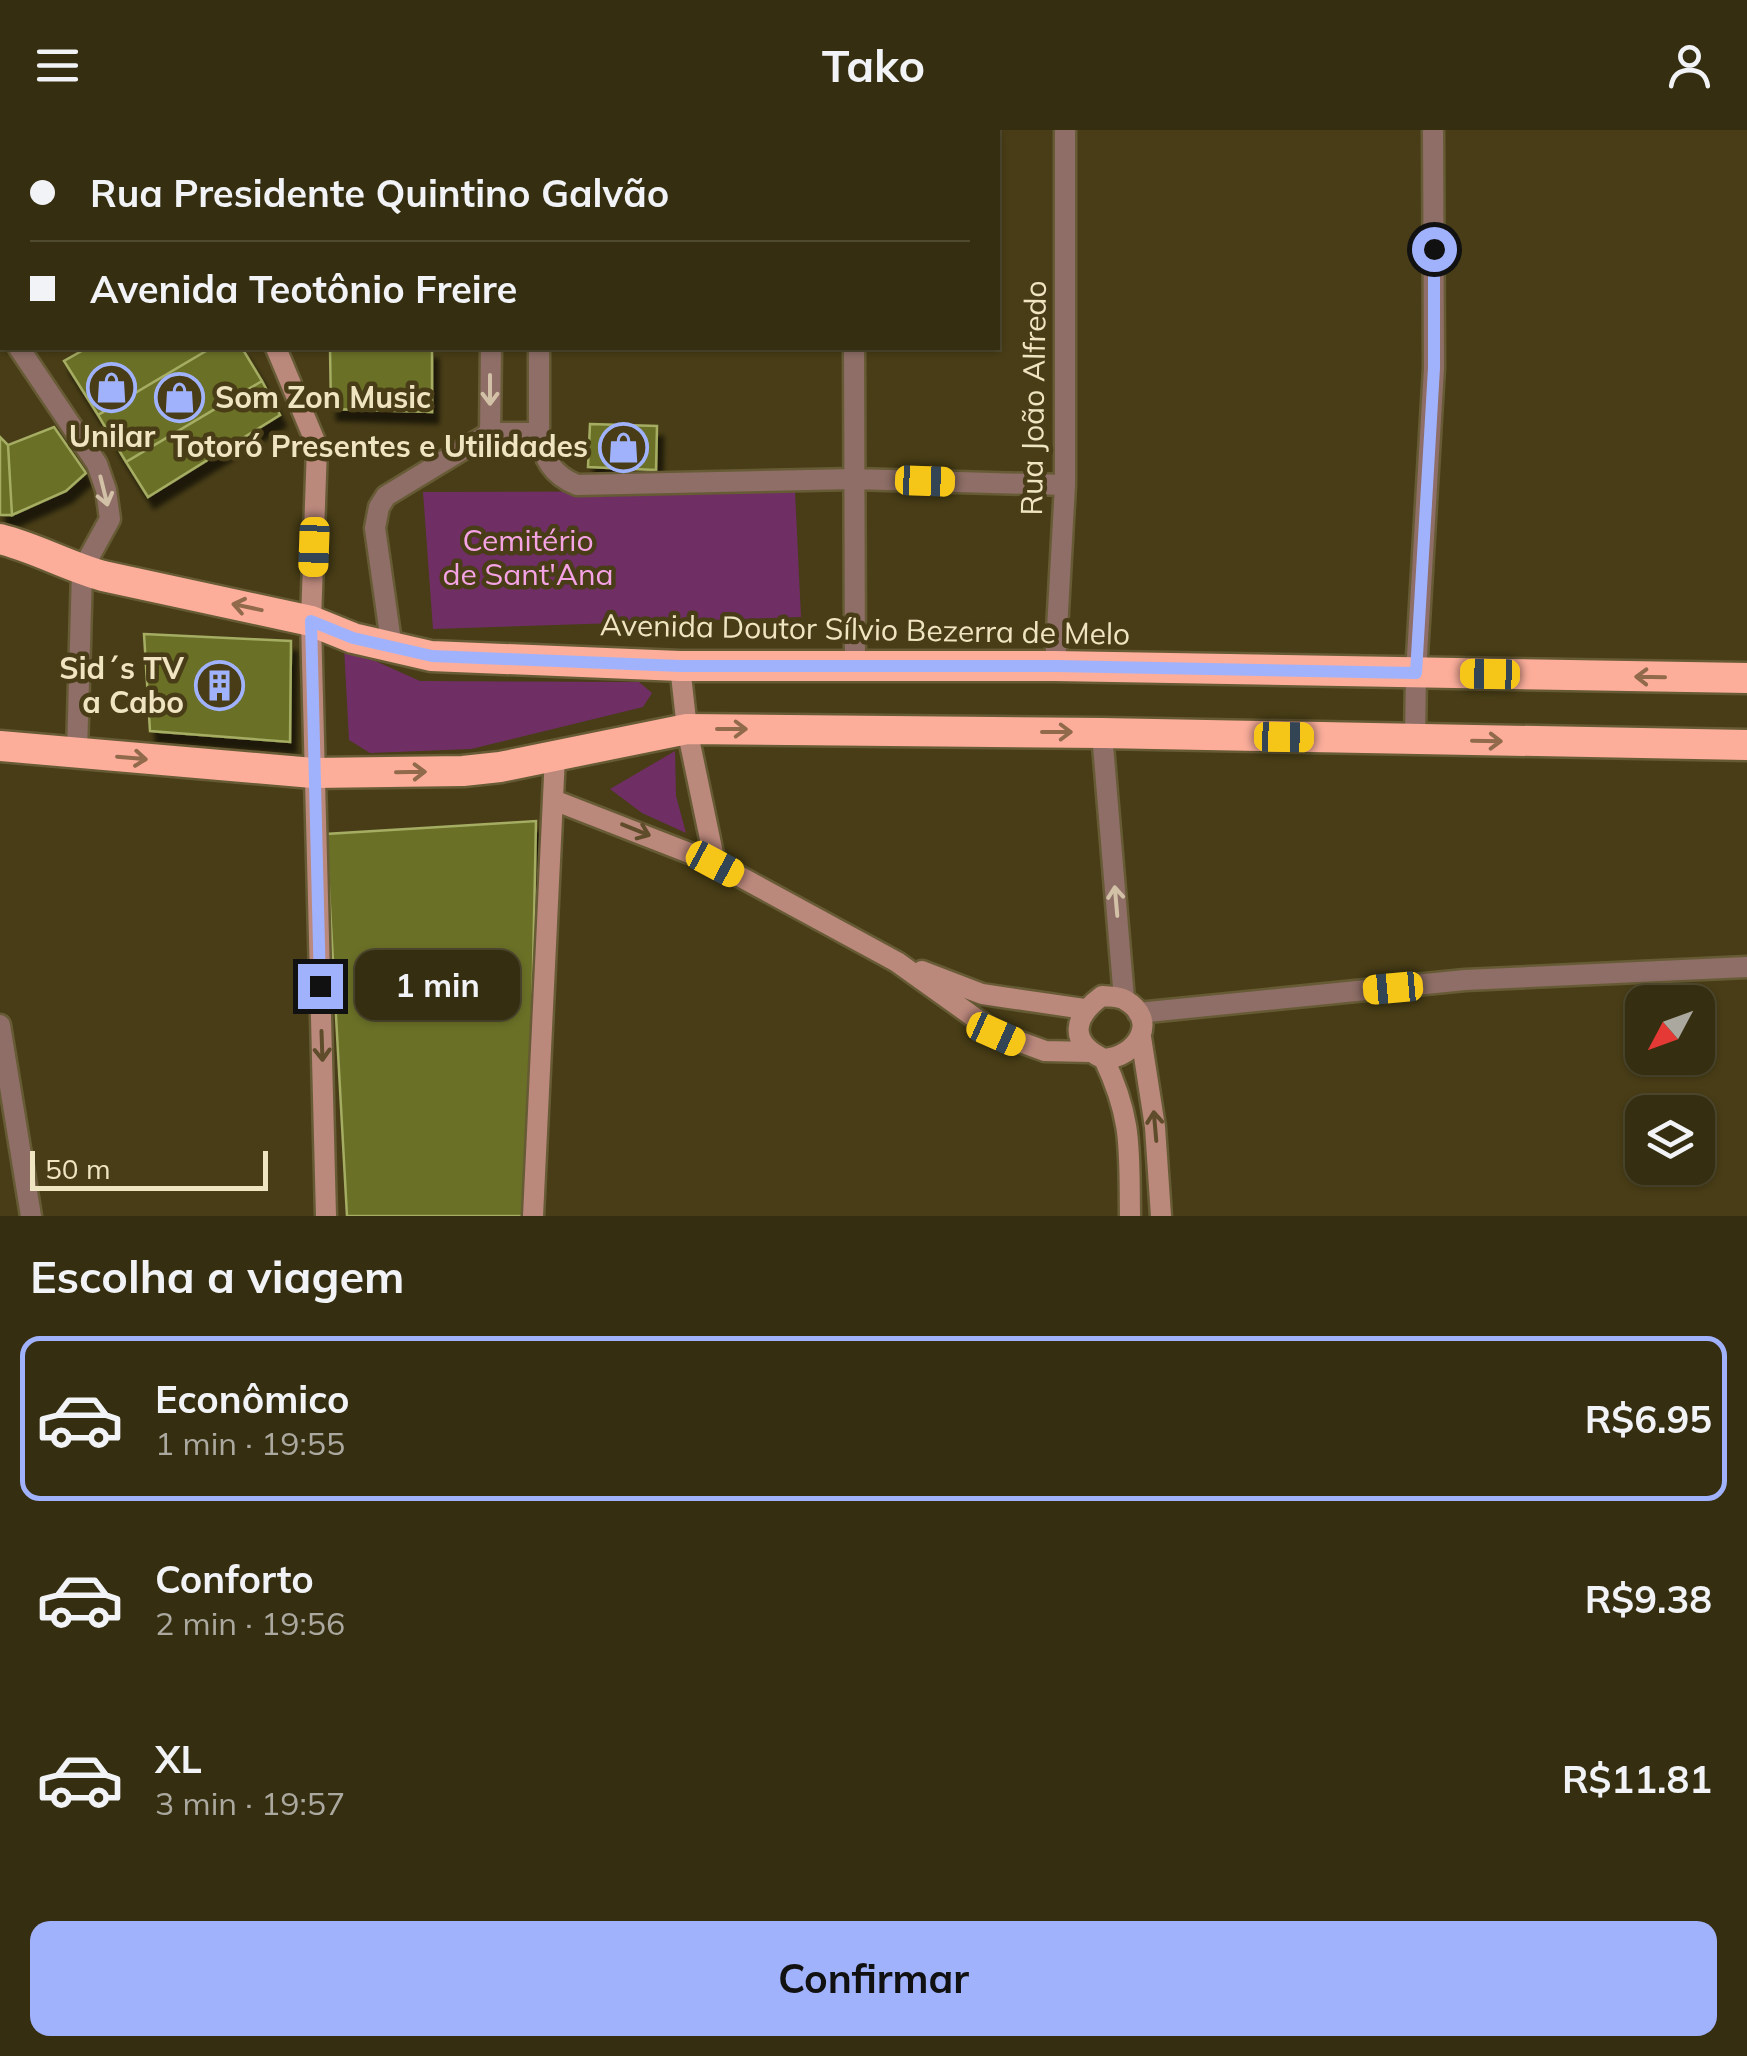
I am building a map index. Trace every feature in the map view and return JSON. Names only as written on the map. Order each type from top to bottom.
[{"type":"highway","name":"Avenida Doutor Sílvio Bezerra de Melo","points":[[0,539],[34,548],[82,570],[311,621],[392,649],[432,656],[680,666],[1056,666],[1747,678]]},
{"type":"highway","points":[[0,746],[313,774],[463,770],[687,729],[1102,732],[1747,745]]},
{"type":"main road","points":[[277,350],[317,446],[311,621],[326,1216]]},
{"type":"main road","points":[[680,666],[687,729],[715,864]]},
{"type":"main road","points":[[533,1216],[556,800],[555,756]]},
{"type":"main road","points":[[556,800],[715,864],[896,962],[996,1034],[1044,1051],[1119,1058],[1132,1050],[1141,1037]]},
{"type":"main road","points":[[896,962],[982,994],[1084,1009]]},
{"type":"main road","points":[[1130,1216],[1129,1124],[1117,1084],[1081,1039],[1078,1024],[1084,1009],[1102,996],[1131,1006],[1141,1037],[1156,1127],[1161,1216]]},
{"type":"street","name":"Rua João Alfredo","points":[[1056,666],[1065,484],[1065,130]]},
{"type":"street","points":[[1415,740],[1434,368],[1432,130]]},
{"type":"street","points":[[21,350],[97,464],[110,518],[82,570],[77,754]]},
{"type":"street","points":[[490,350],[490,433]]},
{"type":"street","points":[[539,350],[539,433],[543,456],[553,470],[577,485],[853,478],[1065,484]]},
{"type":"street","points":[[854,350],[855,668]]},
{"type":"street","points":[[392,649],[375,528],[386,496],[490,433],[539,433]]},
{"type":"street","points":[[1102,732],[1131,1006],[1465,980],[1747,967]]},
{"type":"street","points":[[0,1025],[30,1216]]},
{"type":"green space","name":"Cemitério de Sant'Ana","points":[[795,491],[801,617],[433,629],[423,492]]},
{"type":"green space","points":[[344,647],[420,681],[639,682],[652,693],[643,707],[471,749],[370,753],[349,740]]},
{"type":"green space","points":[[675,751],[676,796],[686,833],[642,813],[610,789]]},
{"type":"building","name":"Unilar","points":[[83,350],[208,350],[98,415],[64,361]]},
{"type":"building","name":"Som Zon Music","points":[[208,350],[243,350],[262,381],[126,462],[98,415]]},
{"type":"building","points":[[330,350],[432,350],[432,412],[331,409]]},
{"type":"building","points":[[262,381],[280,415],[148,497],[126,462]]},
{"type":"building","name":"Totoró Presentes e Utilidades","points":[[590,424],[657,426],[656,470],[588,467]]},
{"type":"building","points":[[54,427],[86,473],[66,491],[12,515],[8,445]]},
{"type":"building","points":[[0,437],[8,445],[12,515],[0,515]]},
{"type":"building","name":"Sid´s TV a Cabo","points":[[144,634],[291,641],[290,742],[150,731]]},
{"type":"building","points":[[536,821],[528,1216],[347,1216],[326,834]]},
{"type":"place","name":"Unilar","points":[[112,388]]},
{"type":"place","name":"Som Zon Music","points":[[180,398]]},
{"type":"place","name":"Totoró Presentes e Utilidades","points":[[623,447]]},
{"type":"place","name":"Sid´s TV a Cabo","points":[[219,686]]},
{"type":"route","points":[[320,986],[311,621],[353,638],[432,656],[680,666],[1056,666],[1416,673],[1434,368],[1434,249]]}]
